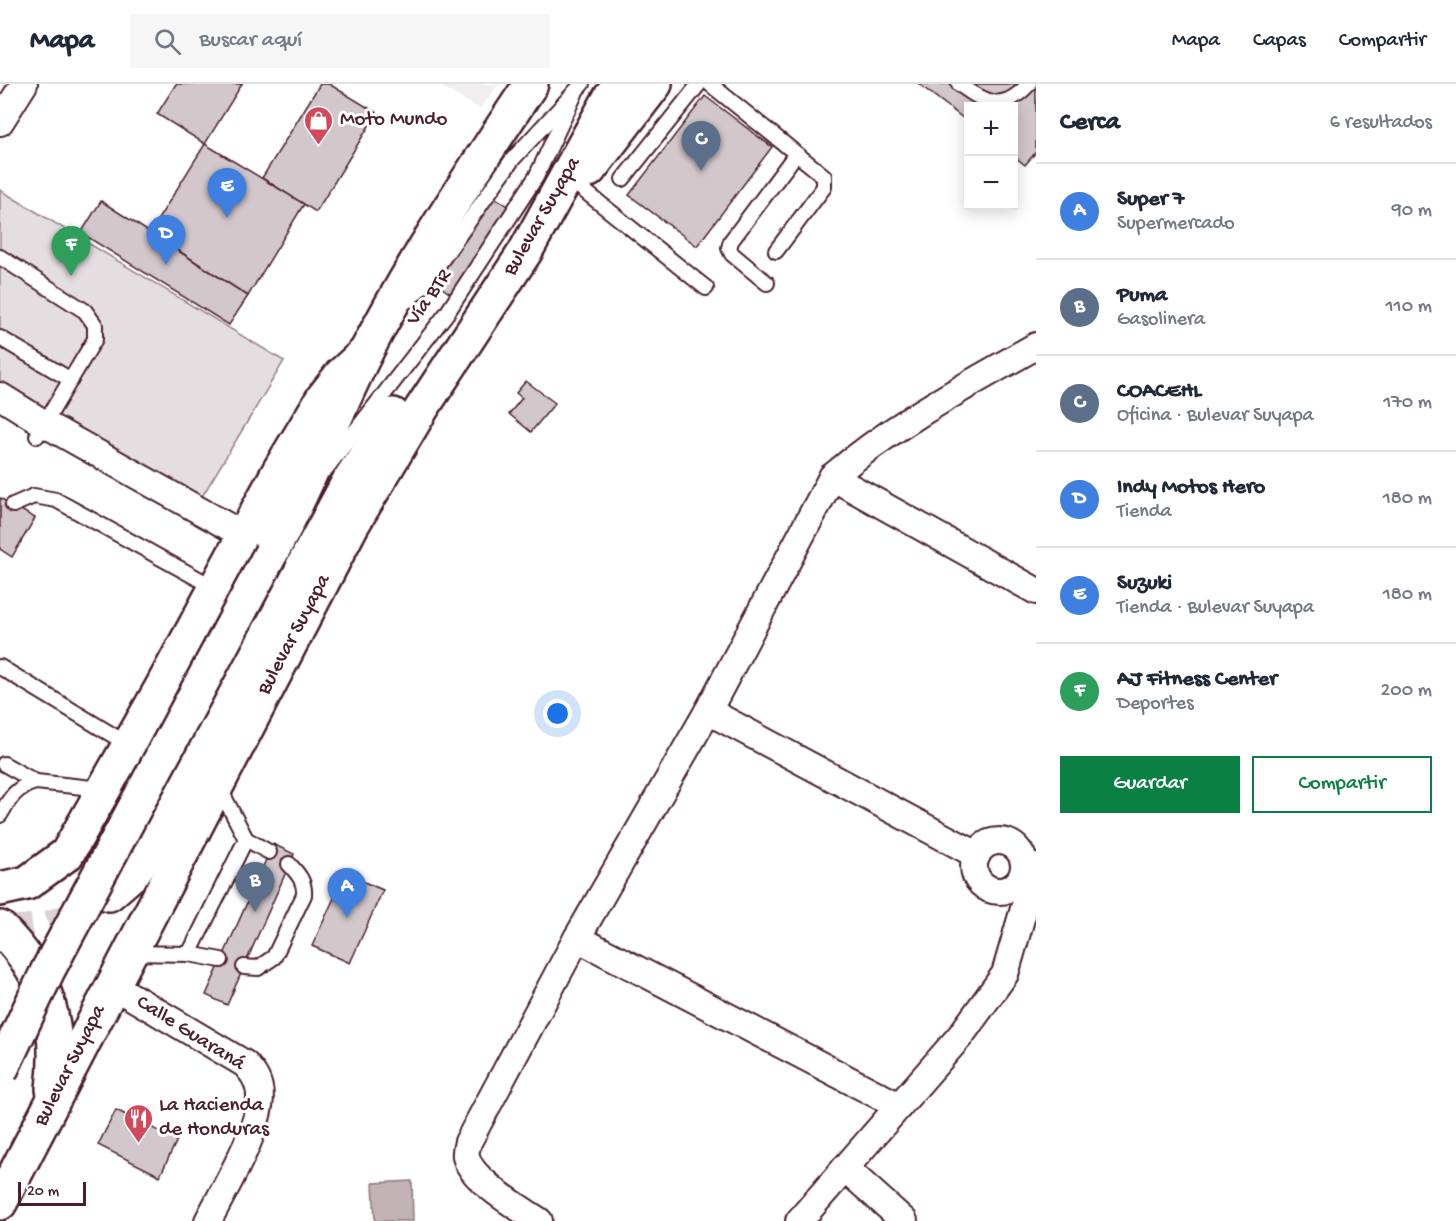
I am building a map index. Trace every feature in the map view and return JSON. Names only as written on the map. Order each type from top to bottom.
[{"type":"main road","points":[[109,894],[132,874],[153,844],[349,482],[488,273],[618,111],[656,84]]},
{"type":"main road","points":[[0,889],[27,883],[67,854],[215,588],[251,546],[295,510],[373,340],[407,276],[526,87]]},
{"type":"main road","points":[[525,252],[577,185],[618,111]]},
{"type":"main road","name":"Bulevar Suyapa","points":[[0,1203],[352,525],[422,408],[618,111]]},
{"type":"main road","points":[[0,1072],[251,546],[279,471],[323,398],[373,340]]},
{"type":"main road","points":[[0,928],[16,944],[14,961],[50,1007],[56,1036],[51,1106]]},
{"type":"street","points":[[0,122],[24,84]]},
{"type":"street","points":[[539,1221],[492,1188],[472,1169],[465,1155],[468,1142],[577,938],[708,711],[832,477],[863,450],[947,396],[1036,346]]},
{"type":"street","points":[[0,396],[41,430]]},
{"type":"street","points":[[0,413],[41,430],[251,546]]},
{"type":"street","points":[[832,477],[1036,591]]},
{"type":"street","points":[[708,711],[977,855]]},
{"type":"street","points":[[799,1221],[962,1035],[1005,974],[1031,872],[1013,845],[1005,842],[989,843],[977,855],[974,871],[982,885],[989,890],[998,891],[1014,887],[1031,872]]},
{"type":"street","points":[[577,938],[898,1106]]},
{"type":"street","name":"Calle Guaraná","points":[[112,985],[245,1065],[255,1075],[260,1089],[256,1122],[208,1221]]},
{"type":"street","points":[[845,1168],[904,1221]]},
{"type":"lane","points":[[623,179],[618,111],[699,84]]},
{"type":"lane","points":[[710,84],[824,176],[825,182],[776,251]]},
{"type":"lane","points":[[959,84],[985,99],[999,103],[1008,102],[1029,84]]},
{"type":"lane","name":"Vía BTR","points":[[373,340],[424,285],[512,160],[618,111]]},
{"type":"lane","name":"Vía BTR","points":[[295,510],[447,313],[536,177],[618,111]]},
{"type":"lane","points":[[767,283],[732,254],[729,248],[731,241],[796,154]]},
{"type":"lane","points":[[577,185],[706,288]]},
{"type":"lane","points":[[0,257],[85,310],[95,324],[95,339],[41,430]]},
{"type":"lane","points":[[0,338],[71,380]]},
{"type":"lane","points":[[13,505],[34,496],[56,500],[215,588]]},
{"type":"lane","points":[[0,667],[129,746]]},
{"type":"lane","points":[[4,764],[36,782],[104,790]]},
{"type":"lane","points":[[0,815],[16,790],[36,782]]},
{"type":"lane","points":[[217,784],[246,839],[269,852]]},
{"type":"lane","points":[[189,954],[246,839]]},
{"type":"lane","points":[[244,968],[258,968],[274,957],[304,895],[305,886],[290,864]]},
{"type":"lane","points":[[129,953],[189,954],[221,960]]},
{"type":"shaded area","points":[[437,84],[499,84],[480,109]]},
{"type":"shaded area","points":[[0,190],[284,361],[200,500],[0,387]]},
{"type":"shaded area","points":[[412,1181],[413,1221],[375,1221],[373,1183]]},
{"type":"building","points":[[176,84],[242,84],[205,144],[157,114]]},
{"type":"building","name":"Moto Mundo","points":[[320,84],[329,84],[377,113],[316,212],[262,178]]},
{"type":"building","points":[[919,84],[1036,84],[1036,152],[1025,165],[1018,159],[1018,102],[964,102],[964,119]]},
{"type":"building","points":[[705,96],[772,147],[697,246],[629,195]]},
{"type":"building","points":[[205,144],[304,204],[248,296],[150,232]]},
{"type":"building","points":[[493,196],[511,208],[452,295],[434,282]]},
{"type":"building","points":[[101,201],[248,296],[229,325],[81,233]]},
{"type":"building","points":[[526,381],[555,403],[531,432],[509,414],[522,398],[516,393]]},
{"type":"building","points":[[0,498],[35,518],[12,557],[0,549]]},
{"type":"building","points":[[273,844],[294,854],[227,1005],[206,995]]},
{"type":"building","points":[[345,874],[383,890],[350,963],[312,946]]},
{"type":"building","name":"La Hacienda de Honduras","points":[[116,1110],[177,1140],[160,1176],[98,1145]]},
{"type":"tunnel","points":[[0,931],[12,932],[48,927],[71,919],[92,906]]},
{"type":"place","name":"Moto Mundo","points":[[319,146]]},
{"type":"place","name":"COACEHL","points":[[701,171]]},
{"type":"place","name":"Suzuki","points":[[227,218]]},
{"type":"place","name":"Indy Motos Hero","points":[[166,265]]},
{"type":"place","name":"AJ Fitness Center","points":[[71,276]]},
{"type":"place","name":"Puma","points":[[255,912]]},
{"type":"place","name":"Super 7","points":[[347,918]]},
{"type":"place","name":"La Hacienda de Honduras","points":[[138,1144]]}]
